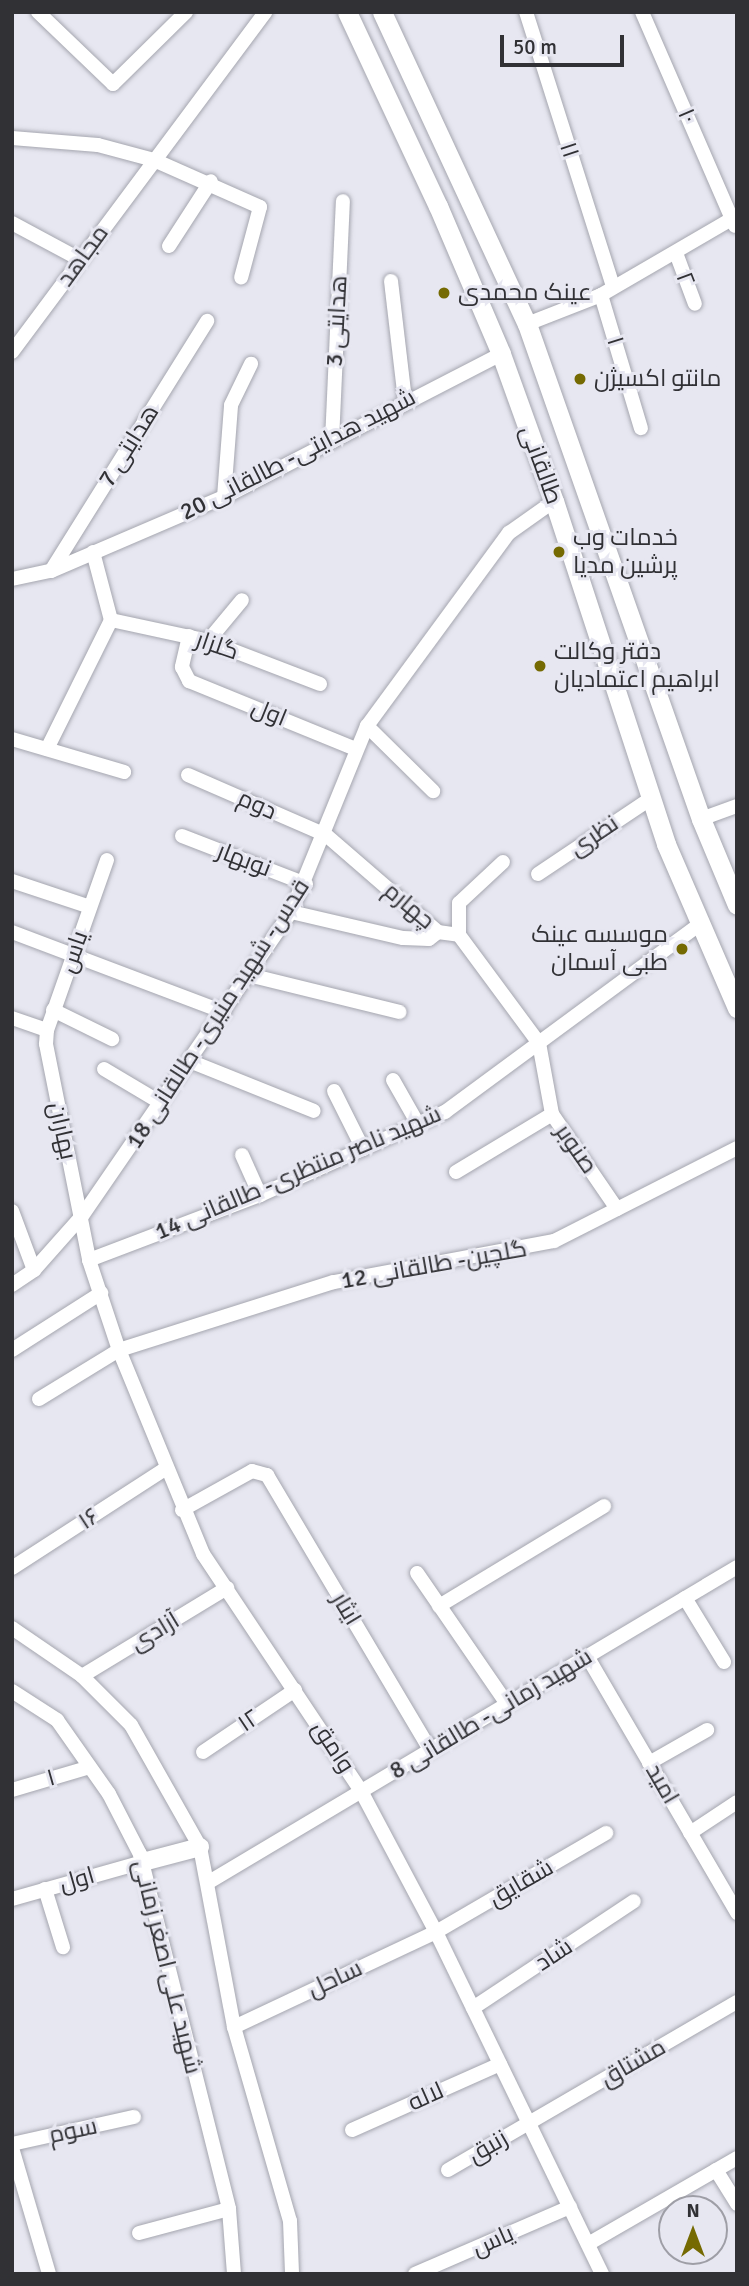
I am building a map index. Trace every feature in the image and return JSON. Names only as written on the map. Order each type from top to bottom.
[{"type":"main road","name":"طالقانی","points":[[346,12],[438,206],[500,354],[554,501],[650,799],[737,1007]]},
{"type":"main road","name":"طالقانی","points":[[382,12],[527,324],[701,819],[737,905]]},
{"type":"street","points":[[38,12],[113,84],[179,15]]},
{"type":"street","name":"مجاهد","points":[[12,352],[265,12]]},
{"type":"street","name":"۱۱","points":[[526,12],[607,291]]},
{"type":"street","name":"۱۰","points":[[642,12],[735,221]]},
{"type":"street","points":[[12,138],[98,145],[154,160],[211,181],[260,207],[241,278]]},
{"type":"street","points":[[169,246],[211,181]]},
{"type":"street","name":"هدایتی 3","points":[[332,441],[343,201]]},
{"type":"street","points":[[527,324],[607,291],[735,221]]},
{"type":"street","points":[[12,223],[81,260]]},
{"type":"street","name":"۲","points":[[676,253],[695,304]]},
{"type":"street","points":[[391,281],[405,400]]},
{"type":"street","name":"۱","points":[[607,291],[641,428]]},
{"type":"street","name":"هدایتی 7","points":[[51,571],[207,321]]},
{"type":"street","name":"شهید هدایتی- طالقانی 20","points":[[12,579],[51,571],[224,497],[405,400],[500,354]]},
{"type":"street","points":[[224,497],[231,405],[251,364]]},
{"type":"street","name":"قدس- شهید منیری- طالقانی 18","points":[[12,1285],[34,1270],[82,1216],[192,1062],[291,912],[306,884],[356,748],[367,726],[509,533],[554,501]]},
{"type":"street","points":[[47,748],[111,620],[93,552]]},
{"type":"street","points":[[208,642],[242,600]]},
{"type":"street","name":"گلزار","points":[[111,620],[190,636],[320,684]]},
{"type":"street","name":"اول","points":[[190,636],[183,676],[356,748]]},
{"type":"street","points":[[367,726],[433,791]]},
{"type":"street","points":[[12,738],[124,772]]},
{"type":"street","name":"دوم","points":[[188,775],[326,835]]},
{"type":"street","name":"نظری","points":[[538,874],[650,799]]},
{"type":"street","points":[[701,819],[737,806]]},
{"type":"street","name":"چهارم","points":[[326,835],[438,932],[459,935],[539,1043]]},
{"type":"street","name":"نوبهار","points":[[181,836],[306,884]]},
{"type":"street","name":"یاس","points":[[46,1037],[53,1010],[107,860]]},
{"type":"street","points":[[459,935],[458,904],[503,862]]},
{"type":"street","points":[[12,881],[90,907]]},
{"type":"street","points":[[291,912],[403,938],[429,939],[438,932]]},
{"type":"street","name":"شهید ناصر منتظری- طالقانی 14","points":[[89,1260],[260,1195],[445,1112],[701,923]]},
{"type":"street","points":[[12,932],[74,953],[224,1012]]},
{"type":"street","points":[[249,975],[400,1012]]},
{"type":"street","points":[[53,1010],[112,1039]]},
{"type":"street","points":[[12,1017],[46,1037]]},
{"type":"street","name":"بهاران","points":[[46,1037],[82,1216]]},
{"type":"street","name":"صنوبر","points":[[539,1043],[552,1114],[617,1209]]},
{"type":"street","points":[[192,1062],[314,1111]]},
{"type":"street","points":[[104,1069],[161,1104]]},
{"type":"street","points":[[393,1080],[418,1124]]},
{"type":"street","points":[[334,1091],[363,1149]]},
{"type":"street","points":[[456,1172],[552,1114]]},
{"type":"street","name":"گلچین- طالقانی 12","points":[[39,1399],[119,1350],[334,1282],[554,1241],[737,1148]]},
{"type":"street","points":[[242,1156],[260,1195]]},
{"type":"street","points":[[12,1211],[34,1270]]},
{"type":"street","name":"وامق","points":[[82,1216],[89,1260],[119,1350],[165,1469],[203,1554],[361,1791],[436,1932],[602,2274]]},
{"type":"street","points":[[12,1350],[101,1293]]},
{"type":"street","name":"۱۶","points":[[12,1568],[165,1469]]},
{"type":"street","name":"ایثار","points":[[182,1510],[259,1471],[267,1475],[430,1750]]},
{"type":"street","points":[[439,1606],[604,1506]]},
{"type":"street","name":"شهید زمانی- طالقانی 8","points":[[209,1882],[737,1567]]},
{"type":"street","points":[[417,1573],[507,1704]]},
{"type":"street","name":"آزادی","points":[[82,1676],[227,1588]]},
{"type":"street","points":[[685,1598],[724,1662]]},
{"type":"street","points":[[12,1628],[82,1676],[131,1725],[200,1847],[209,1882],[219,1960],[234,2027],[290,2221],[292,2274]]},
{"type":"street","name":"امید","points":[[587,1656],[737,1913]]},
{"type":"street","name":"۱۲","points":[[203,1752],[295,1690]]},
{"type":"street","name":"شهید علی اصغر زمانی","points":[[18,1693],[57,1720],[109,1794],[143,1862],[229,2209],[234,2274]]},
{"type":"street","points":[[649,1763],[707,1730]]},
{"type":"street","name":"۱","points":[[12,1790],[90,1767]]},
{"type":"street","points":[[690,1833],[737,1802]]},
{"type":"street","name":"شقایق","points":[[436,1932],[606,1833]]},
{"type":"street","points":[[143,1862],[200,1847]]},
{"type":"street","name":"اول","points":[[12,1899],[143,1862]]},
{"type":"street","points":[[45,1889],[63,1947]]},
{"type":"street","name":"شاد","points":[[473,2008],[634,1901]]},
{"type":"street","name":"ساحل","points":[[234,2027],[436,1932]]},
{"type":"street","name":"مشتاق","points":[[529,2123],[737,2002]]},
{"type":"street","name":"لاله","points":[[352,2130],[500,2064]]},
{"type":"street","name":"سوم","points":[[12,2146],[134,2118]]},
{"type":"street","name":"زنبق","points":[[448,2170],[529,2123]]},
{"type":"street","points":[[12,2146],[49,2274]]},
{"type":"street","points":[[588,2244],[737,2158]]},
{"type":"street","points":[[716,2170],[737,2204]]},
{"type":"street","name":"یاس","points":[[415,2274],[570,2207]]},
{"type":"street","points":[[139,2233],[229,2209]]},
{"type":"place","name":"عینک محمدی","points":[[444,293]]},
{"type":"place","name":"مانتو اكسيژن","points":[[580,379]]},
{"type":"place","name":"خدمات وب پرشین مدیا","points":[[559,552]]},
{"type":"place","name":"دفتر وکالت ابراهیم اعتمادیان","points":[[540,666]]},
{"type":"place","name":"موسسه عینک طبی آسمان","points":[[682,949]]}]
